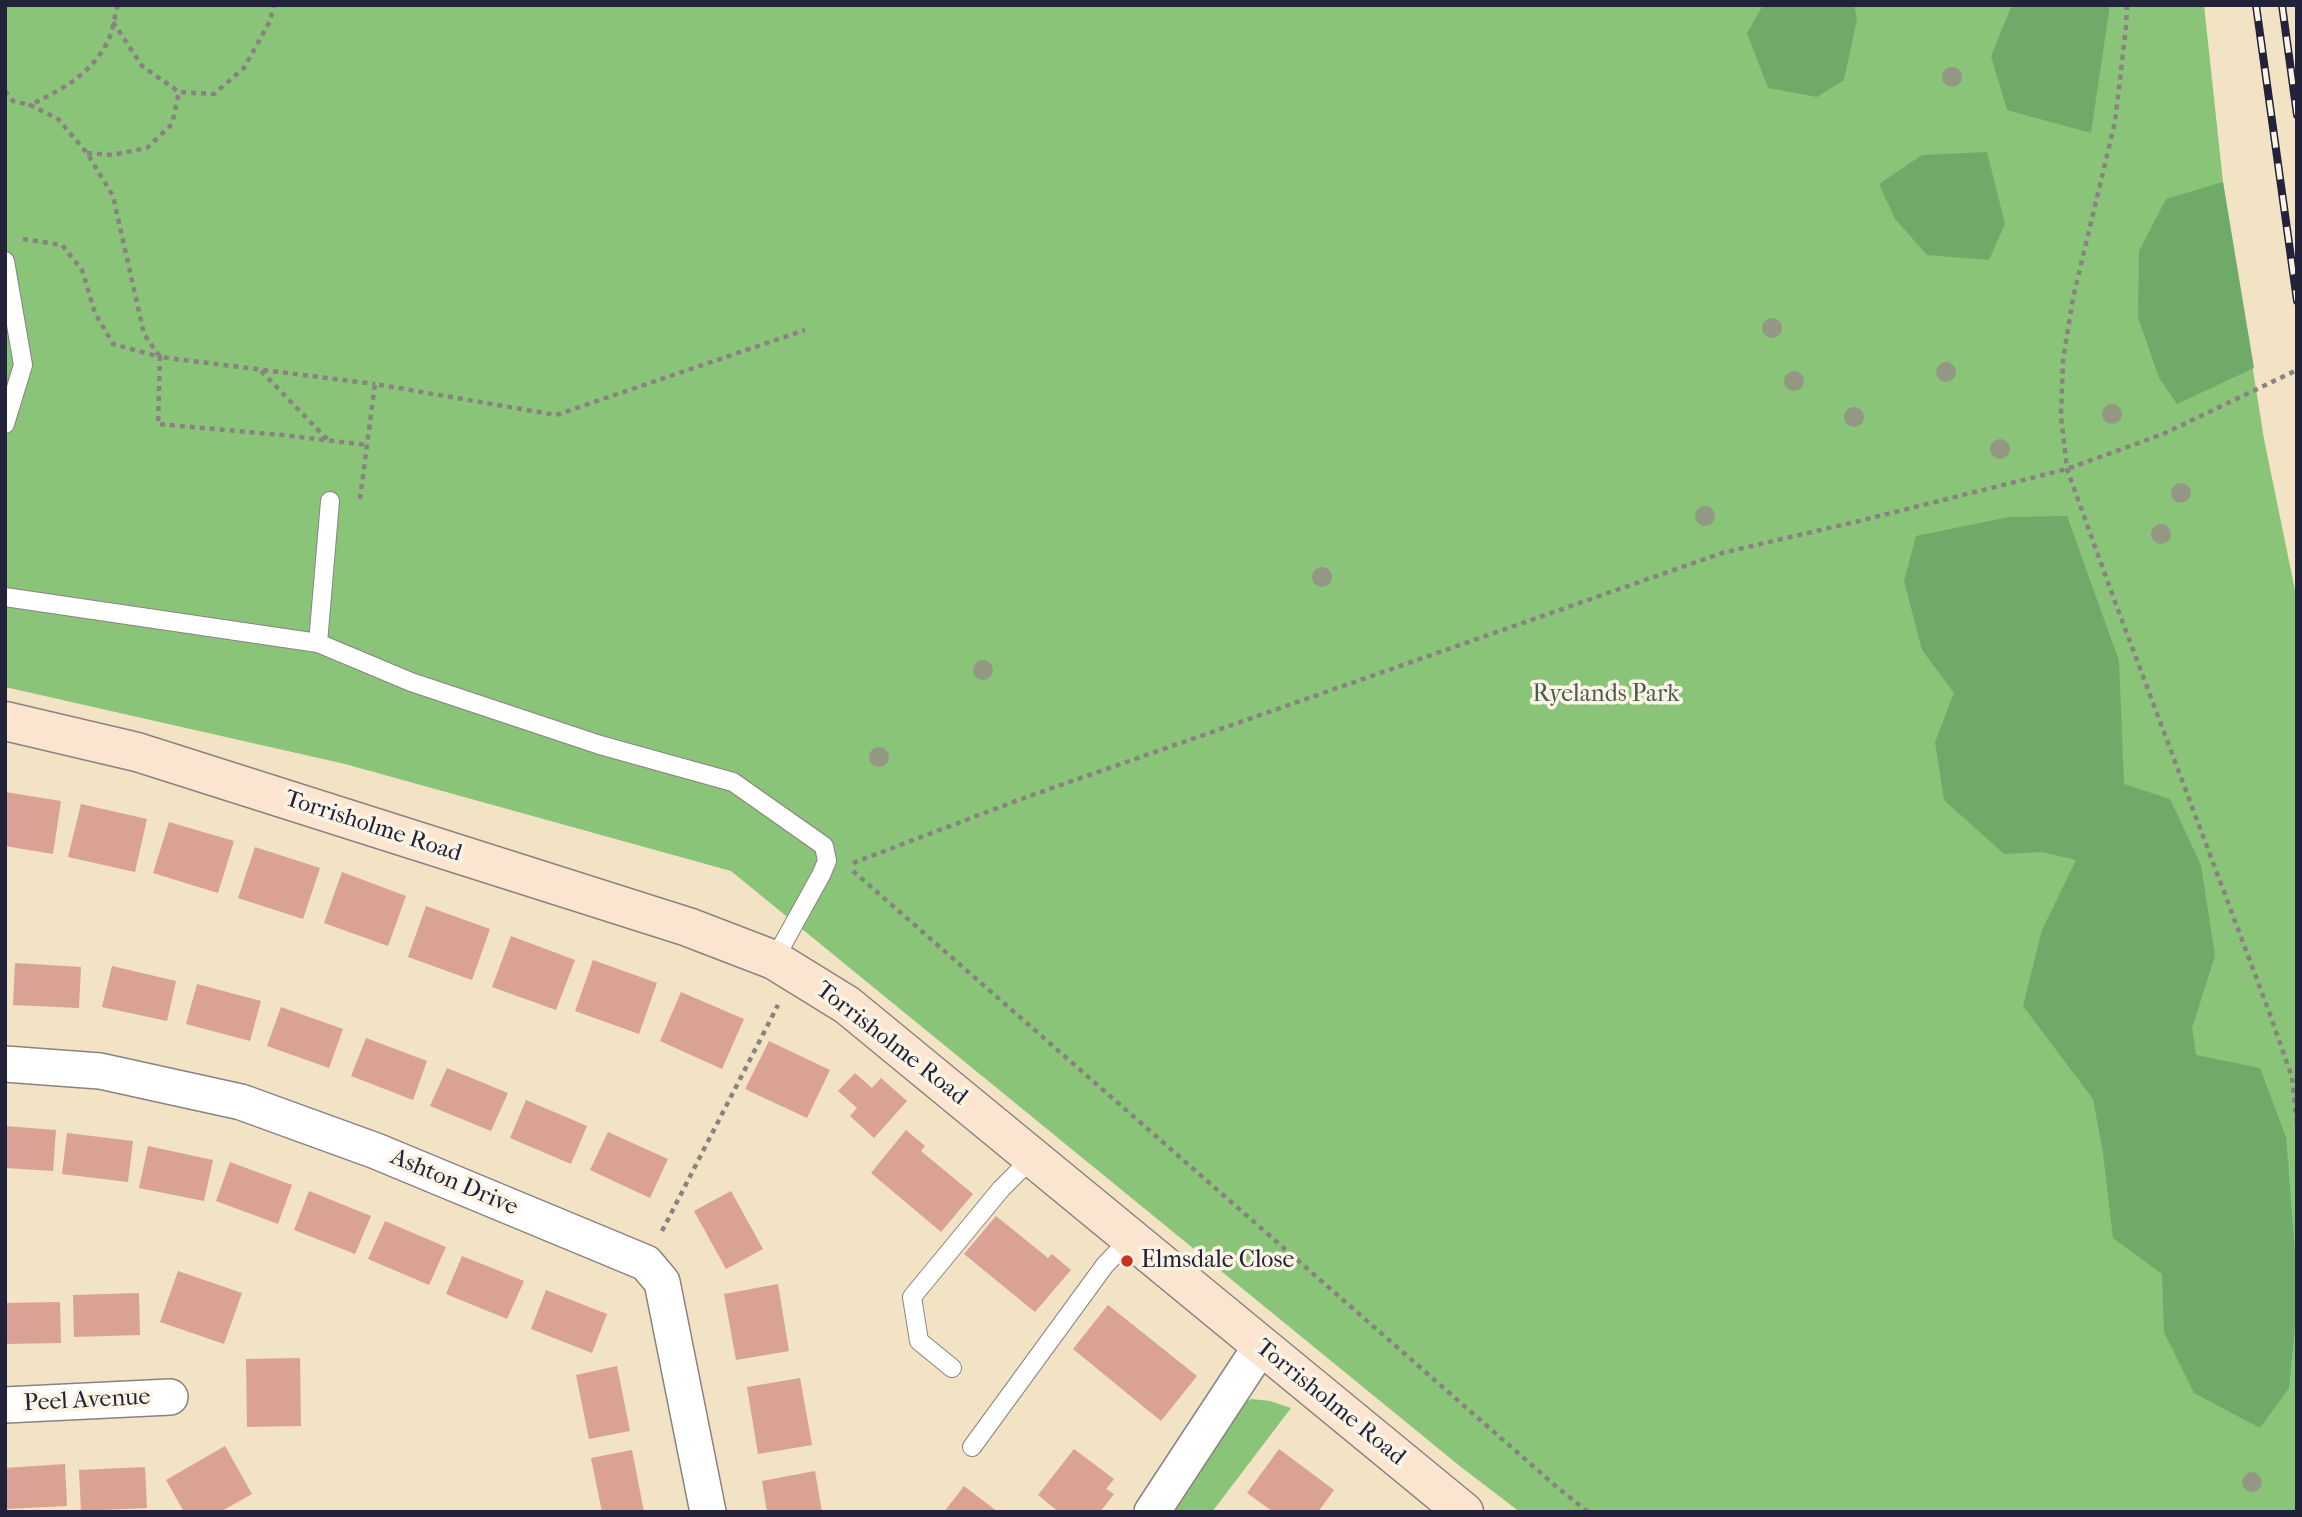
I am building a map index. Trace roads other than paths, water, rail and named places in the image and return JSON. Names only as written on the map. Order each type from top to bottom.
[{"type":"main road","name":"Torrisholme Road","points":[[5,721],[136,751],[688,927],[784,967],[847,1004],[1464,1512]]},
{"type":"street","name":"Ashton Drive","points":[[5,1064],[100,1071],[241,1102],[376,1150],[646,1263],[662,1282],[708,1512]]},
{"type":"street","points":[[1152,1512],[1261,1346]]},
{"type":"street","name":"Peel Avenue","points":[[5,1405],[170,1397]]},
{"type":"lane","points":[[5,261],[23,365],[6,420]]},
{"type":"lane","points":[[318,643],[330,501]]},
{"type":"lane","points":[[5,597],[318,643],[411,682],[600,745],[733,782],[824,846],[827,862],[784,967]]},
{"type":"lane","points":[[952,1368],[919,1341],[912,1297],[1001,1189],[1033,1157]]},
{"type":"lane","points":[[972,1447],[1105,1265],[1131,1238]]},
{"type":"railway","points":[[2256,5],[2297,301]]},
{"type":"railway","points":[[2282,5],[2297,115]]},
{"type":"place","name":"Elmsdale Close","points":[[1127,1261]]},
{"type":"park label","name":"Ryelands Park","points":[[1606,695]]}]
